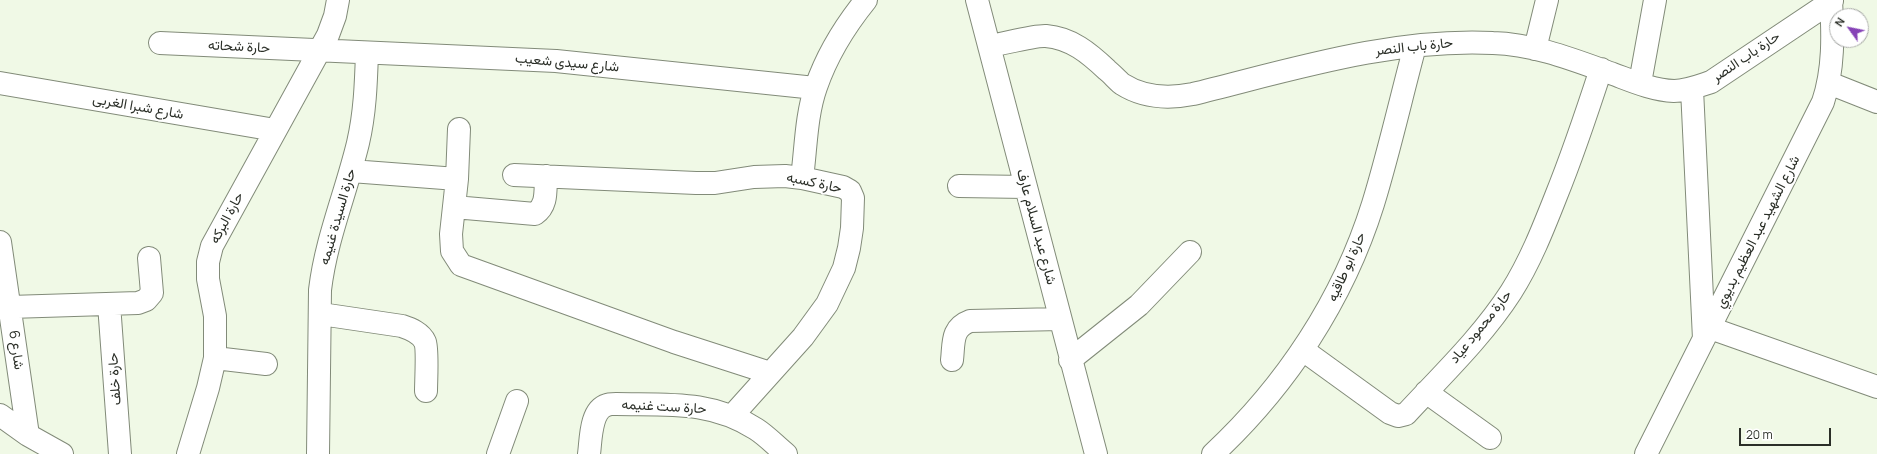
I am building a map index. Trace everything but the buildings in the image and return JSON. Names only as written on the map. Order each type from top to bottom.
[{"type":"street","name":"حارة البركه","points":[[188,454],[215,358],[215,316],[208,279],[208,262],[212,246],[328,35],[335,16],[338,0]]},
{"type":"street","points":[[802,178],[815,88],[845,29],[866,0]]},
{"type":"street","name":"شارع عبد السلام عارف","points":[[977,0],[1070,360],[1096,454]]},
{"type":"street","points":[[1535,49],[1547,0]]},
{"type":"street","points":[[1640,84],[1655,0]]},
{"type":"street","name":"حارة باب النصر","points":[[989,46],[1045,36],[1062,39],[1079,46],[1122,84],[1138,92],[1156,97],[1174,98],[1365,52],[1455,42],[1488,42],[1535,49],[1568,58],[1640,84],[1657,89],[1675,91],[1712,82],[1832,0]]},
{"type":"street","name":"شارع الشهيد عبد العظيم بديوي","points":[[1646,454],[1814,120],[1829,83],[1832,57],[1832,0]]},
{"type":"street","name":"حارة شحاته","points":[[160,43],[318,51]]},
{"type":"street","name":"حارة ابو طاقيه","points":[[1213,454],[1246,421],[1276,387],[1303,350],[1330,304],[1347,269],[1373,205],[1415,46]]},
{"type":"street","name":"شارع سيدى شعيب","points":[[318,51],[556,61],[815,88]]},
{"type":"street","name":"حارة السيدة غنيمه","points":[[318,454],[321,314],[320,290],[326,250],[351,171],[364,115],[367,53]]},
{"type":"street","name":"حارة محمود عياد","points":[[1303,350],[1390,413],[1398,416],[1406,414],[1490,321],[1511,292],[1543,230],[1580,135],[1601,69]]},
{"type":"street","points":[[1829,83],[1877,102]]},
{"type":"street","name":"شارع شبرا الغربى","points":[[0,84],[275,130]]},
{"type":"street","points":[[1692,88],[1707,334],[1877,387]]},
{"type":"street","points":[[459,128],[457,179],[450,234],[452,251],[460,264],[674,342],[770,373]]},
{"type":"street","points":[[351,171],[457,179]]},
{"type":"street","name":"حارة كسبه","points":[[514,174],[709,183],[735,181],[754,177],[785,176],[802,178],[842,187],[850,191],[854,205],[850,241],[844,268],[827,304],[816,321],[732,416]]},
{"type":"street","points":[[454,207],[535,214],[542,209],[546,176]]},
{"type":"street","points":[[959,186],[1026,188]]},
{"type":"street","name":"شارع 6","points":[[0,246],[28,435]]},
{"type":"street","points":[[1070,360],[1138,305],[1190,252]]},
{"type":"street","points":[[10,307],[138,303],[146,300],[152,293],[149,258]]},
{"type":"street","name":"حارة خلف","points":[[109,304],[120,454]]},
{"type":"street","points":[[321,314],[402,326],[411,329],[420,335],[425,343],[426,390]]},
{"type":"street","points":[[952,360],[957,330],[962,324],[970,321],[1060,319]]},
{"type":"street","points":[[215,358],[266,364]]},
{"type":"street","points":[[1426,392],[1490,438]]},
{"type":"street","points":[[498,454],[517,401]]},
{"type":"street","name":"حارة ست غنيمه","points":[[589,454],[594,419],[598,410],[606,405],[700,406],[732,416],[758,430],[786,454]]},
{"type":"street","points":[[0,416],[28,435],[62,454]]}]
